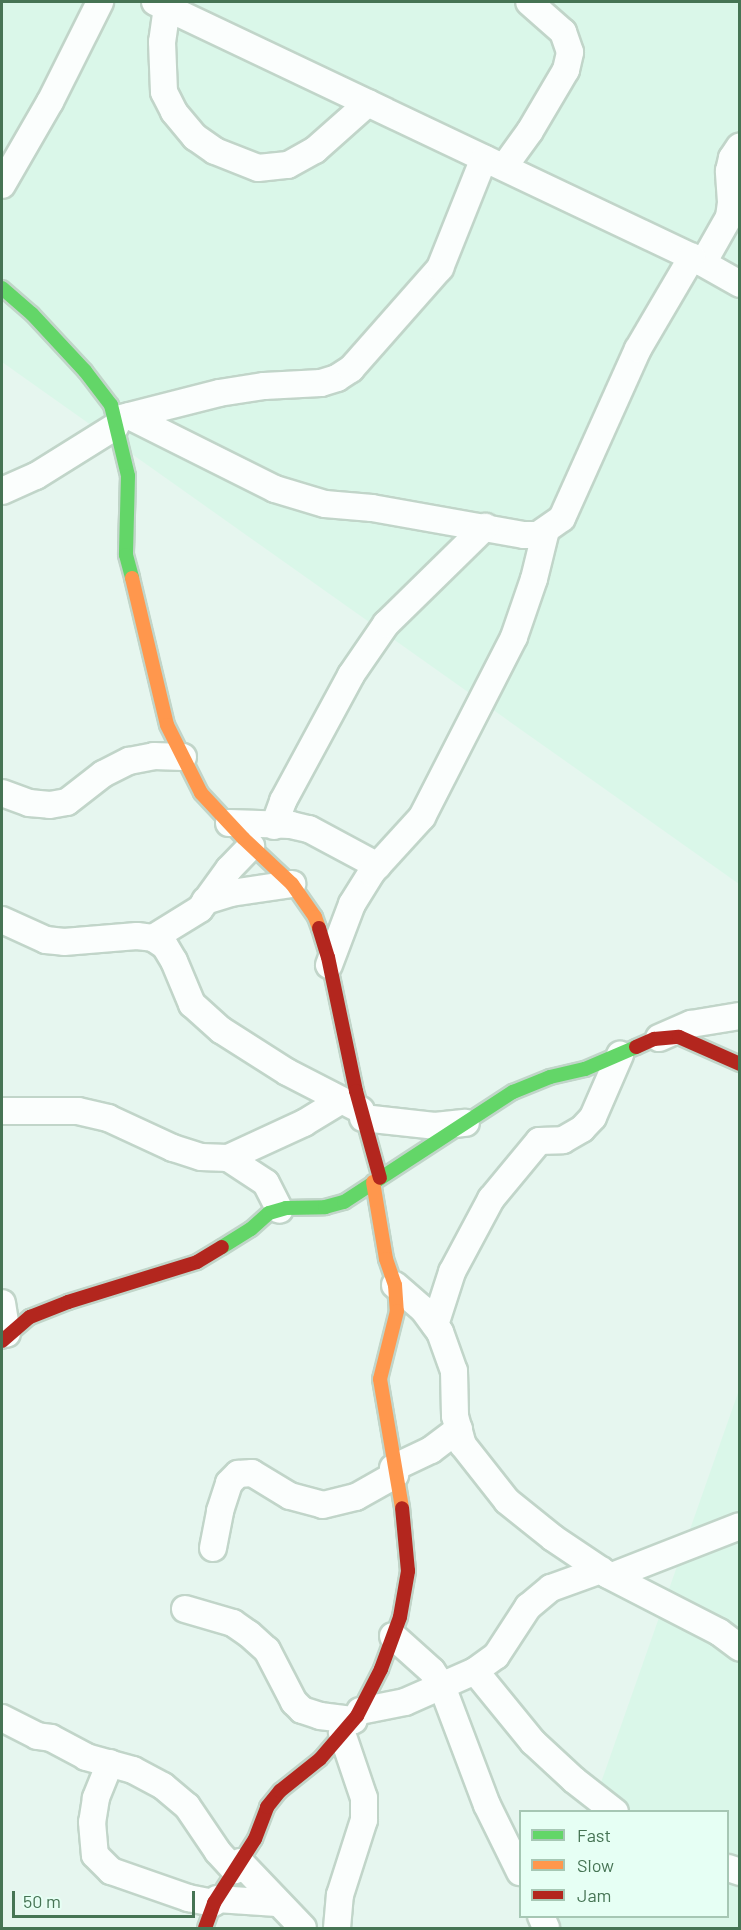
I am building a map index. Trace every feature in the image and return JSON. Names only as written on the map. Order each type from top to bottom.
[{"type":"street","points":[[2,184],[50,102],[100,2]]},
{"type":"street","points":[[2,491],[36,476],[120,421],[219,393],[264,386],[321,383],[337,378],[351,369],[440,268],[494,163],[530,131],[566,70],[570,52],[562,32],[529,2]]},
{"type":"street","points":[[368,103],[315,150],[288,165],[258,168],[215,151],[195,136],[174,112],[164,92],[160,3],[697,260],[740,284]]},
{"type":"street","points":[[120,421],[274,489],[325,504],[372,508],[524,535],[538,535],[562,518],[638,349],[697,260],[729,217],[731,202],[729,171],[732,158],[740,146]]},
{"type":"street","points":[[2,288],[32,314],[85,371],[111,405],[120,421],[128,476],[126,555],[167,726],[201,793],[251,846],[292,884],[315,916],[329,965],[355,1110],[376,1180],[386,1259],[395,1285],[397,1311],[380,1379],[394,1472],[404,1515],[408,1571],[400,1617],[381,1669],[352,1721],[320,1759],[280,1791],[267,1808],[255,1839],[216,1901],[205,1929]]},
{"type":"street","points":[[274,826],[283,801],[351,675],[386,624],[485,527]]},
{"type":"street","points":[[329,965],[352,904],[378,866],[422,817],[514,637],[534,579],[546,530]]},
{"type":"street","points":[[2,793],[29,802],[51,805],[67,802],[104,774],[129,761],[154,756],[183,757]]},
{"type":"street","points":[[229,823],[291,825],[309,829],[378,866]]},
{"type":"street","points":[[153,938],[200,909],[229,869],[251,846]]},
{"type":"street","points":[[205,901],[231,893],[292,884]]},
{"type":"street","points":[[2,920],[46,940],[64,942],[137,936],[153,938],[165,946],[170,953],[192,1004],[221,1030],[287,1072],[355,1110],[435,1126],[466,1123]]},
{"type":"street","points":[[4,1337],[30,1317],[68,1302],[197,1262],[251,1229],[269,1213],[344,1202],[513,1092],[549,1077],[585,1069],[691,1024],[740,1016]]},
{"type":"street","points":[[658,1039],[679,1037],[740,1064]]},
{"type":"street","points":[[435,1325],[452,1272],[491,1198],[539,1142],[563,1140],[582,1129],[593,1117],[620,1054]]},
{"type":"street","points":[[2,1111],[78,1111],[108,1118],[173,1148],[201,1157],[228,1158],[304,1123],[355,1110]]},
{"type":"street","points":[[228,1158],[266,1183],[280,1210]]},
{"type":"street","points":[[395,1285],[423,1309],[435,1325],[454,1371],[455,1416],[463,1445],[507,1501],[553,1538],[606,1573],[719,1632],[740,1648]]},
{"type":"street","points":[[2,1303],[4,1337]]},
{"type":"street","points":[[213,1548],[229,1483],[238,1474],[252,1473],[290,1496],[323,1505],[356,1497],[431,1450],[459,1429]]},
{"type":"street","points":[[185,1609],[233,1623],[249,1634],[267,1650],[294,1701],[302,1710],[320,1716],[352,1721],[405,1702],[475,1671],[496,1656],[528,1607],[550,1588],[606,1573],[740,1526]]},
{"type":"street","points":[[393,1636],[432,1671],[442,1686],[487,1805],[519,1870]]},
{"type":"street","points":[[475,1671],[533,1742],[574,1780],[612,1810]]},
{"type":"street","points":[[2,1718],[37,1736],[51,1738],[86,1757],[133,1770],[163,1785],[188,1806],[218,1852],[238,1866],[303,1929]]},
{"type":"street","points":[[337,1929],[340,1895],[364,1820],[364,1798],[352,1721]]},
{"type":"street","points":[[110,1763],[96,1798],[92,1822],[95,1855],[111,1871],[188,1898],[277,1903]]},
{"type":"shaded area","points":[[2,2],[739,2],[739,884],[2,362]]},
{"type":"shaded area","points":[[739,1390],[739,1928],[550,1928],[554,1918],[729,1918],[729,1810],[591,1810]]},
{"type":"traffic: fast","points":[[2,288],[32,314],[85,371],[111,405],[128,476],[126,555],[132,578]]},
{"type":"traffic: fast","points":[[222,1247],[251,1229],[269,1213],[286,1208],[325,1207],[344,1202],[513,1092],[550,1077],[585,1069],[636,1047]]},
{"type":"traffic: slow","points":[[132,578],[167,725],[201,793],[243,838],[292,884],[315,917],[319,928]]},
{"type":"traffic: slow","points":[[373,1182],[386,1259],[395,1285],[397,1311],[380,1379],[402,1508]]},
{"type":"traffic: jam","points":[[319,928],[328,957],[356,1091],[380,1178]]},
{"type":"traffic: jam","points":[[636,1047],[654,1039],[679,1037],[740,1064]]},
{"type":"traffic: jam","points":[[2,1341],[30,1317],[68,1302],[197,1262],[222,1247]]},
{"type":"traffic: jam","points":[[205,1928],[214,1903],[255,1839],[267,1807],[280,1791],[320,1759],[357,1716],[381,1669],[400,1617],[408,1571],[402,1508]]}]
